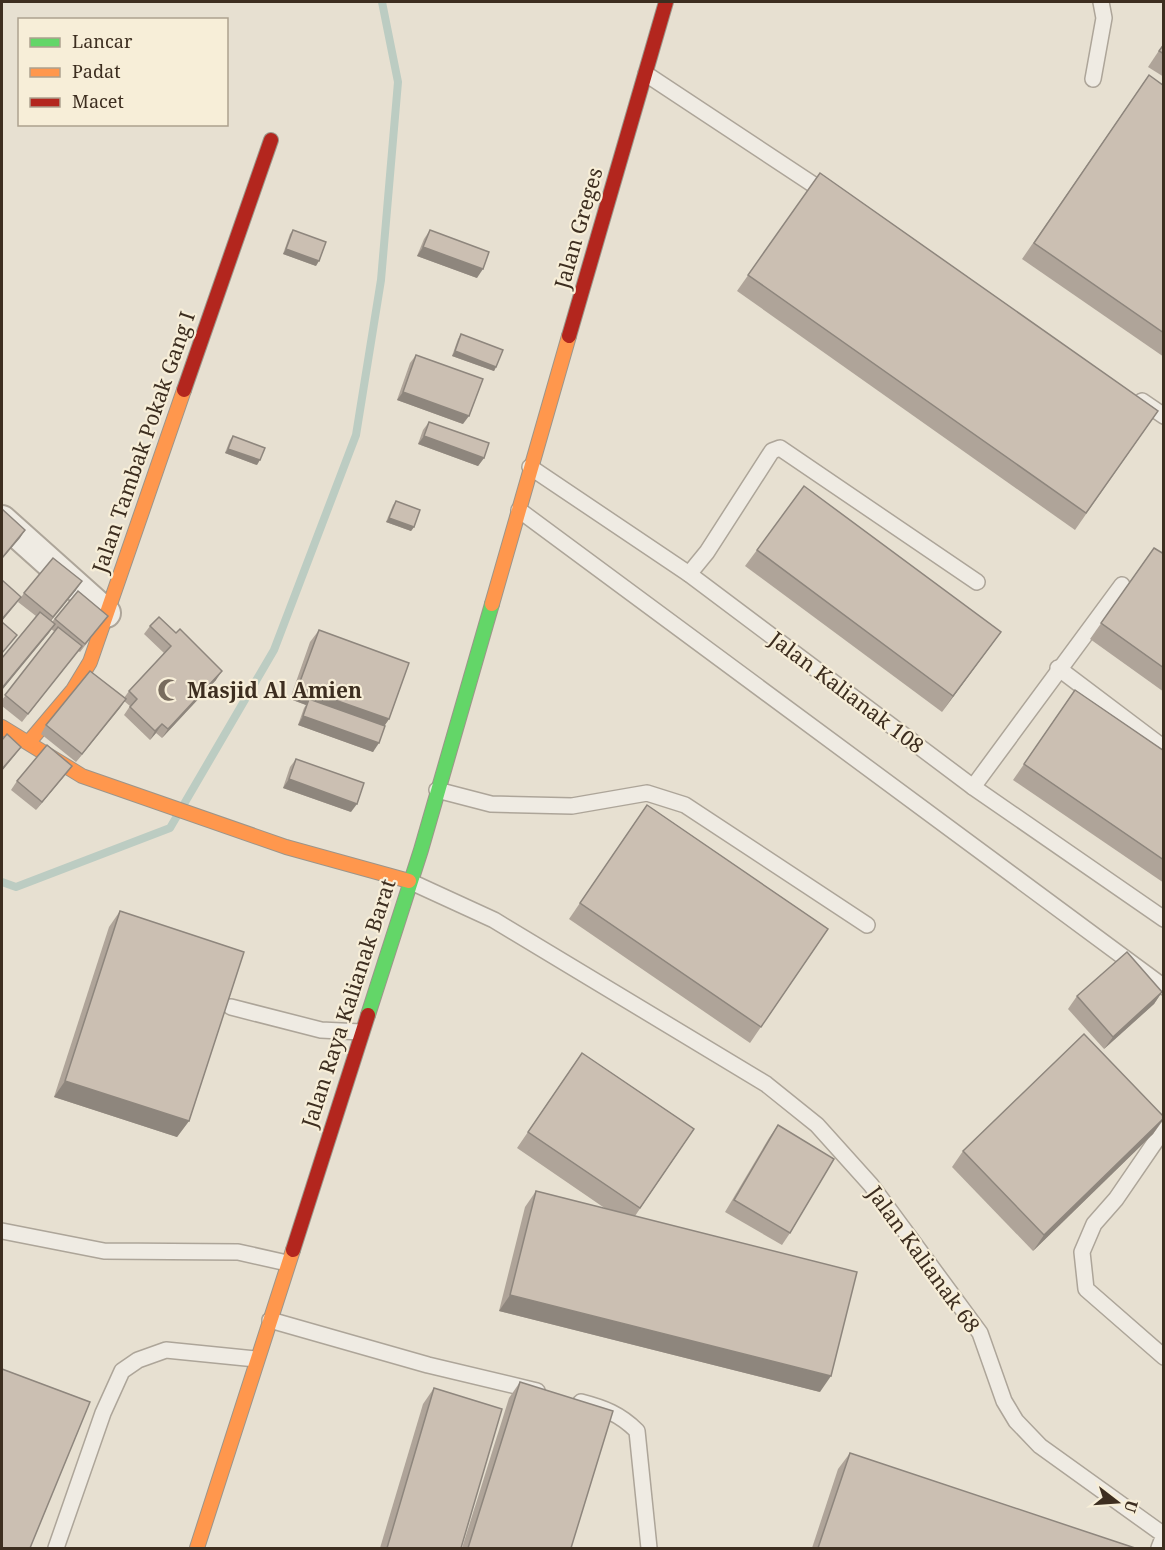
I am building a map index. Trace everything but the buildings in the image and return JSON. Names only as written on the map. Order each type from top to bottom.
[{"type":"main road","name":"Jalan Greges","points":[[530,467],[666,2]]},
{"type":"main road","name":"Jalan Tambak Pokak Gang I","points":[[29,742],[73,690],[90,662],[271,140]]},
{"type":"main road","name":"Jalan Raya Kalianak Barat","points":[[197,1548],[410,881],[530,467]]},
{"type":"main road","points":[[2,727],[82,776],[286,847],[410,881]]},
{"type":"street","points":[[2,520],[106,612]]},
{"type":"lane","points":[[1093,79],[1104,18],[1101,2]]},
{"type":"lane","points":[[646,74],[845,206]]},
{"type":"lane","points":[[1134,396],[1164,416]]},
{"type":"lane","points":[[689,574],[707,552],[772,451],[780,448],[977,582]]},
{"type":"lane","name":"Jalan Kalianak 108","points":[[530,467],[689,574],[973,787],[1164,919]]},
{"type":"lane","points":[[519,510],[1164,987]]},
{"type":"lane","points":[[973,787],[1058,668],[1122,585]]},
{"type":"lane","points":[[1058,668],[1164,748]]},
{"type":"lane","points":[[437,790],[491,804],[572,806],[633,794],[661,796],[685,805],[867,925]]},
{"type":"lane","name":"Jalan Kalianak 68","points":[[410,881],[494,920],[648,1015],[766,1084],[817,1125],[871,1185],[980,1332],[1004,1401],[1016,1421],[1040,1446],[1164,1535]]},
{"type":"lane","points":[[231,1007],[321,1030],[361,1032]]},
{"type":"lane","points":[[1164,1129],[1116,1199],[1094,1224],[1082,1252],[1086,1289],[1164,1357]]},
{"type":"lane","points":[[2,1231],[104,1251],[238,1252],[287,1263]]},
{"type":"lane","points":[[270,1320],[428,1365],[607,1408],[625,1419],[637,1431],[649,1548]]},
{"type":"lane","points":[[56,1548],[103,1413],[122,1371],[138,1360],[165,1350],[256,1359]]},
{"type":"lane","points":[[1159,1548],[1164,1535]]},
{"type":"waterway","points":[[184,804],[274,650],[356,435],[381,280],[398,82],[382,2]]},
{"type":"waterway","points":[[2,882],[16,887],[170,828],[177,816]]},
{"type":"traffic: fast","points":[[368,1015],[421,850],[492,604]]},
{"type":"traffic: slow","points":[[492,604],[569,336]]},
{"type":"traffic: slow","points":[[29,742],[73,690],[90,662],[184,390]]},
{"type":"traffic: slow","points":[[2,727],[82,776],[286,847],[409,881]]},
{"type":"traffic: slow","points":[[197,1548],[293,1250]]},
{"type":"traffic: jam","points":[[569,336],[666,2]]},
{"type":"traffic: jam","points":[[184,390],[271,140]]},
{"type":"traffic: jam","points":[[293,1250],[368,1015]]},
{"type":"place","name":"Masjid Al Amien","points":[[169,690]]}]
